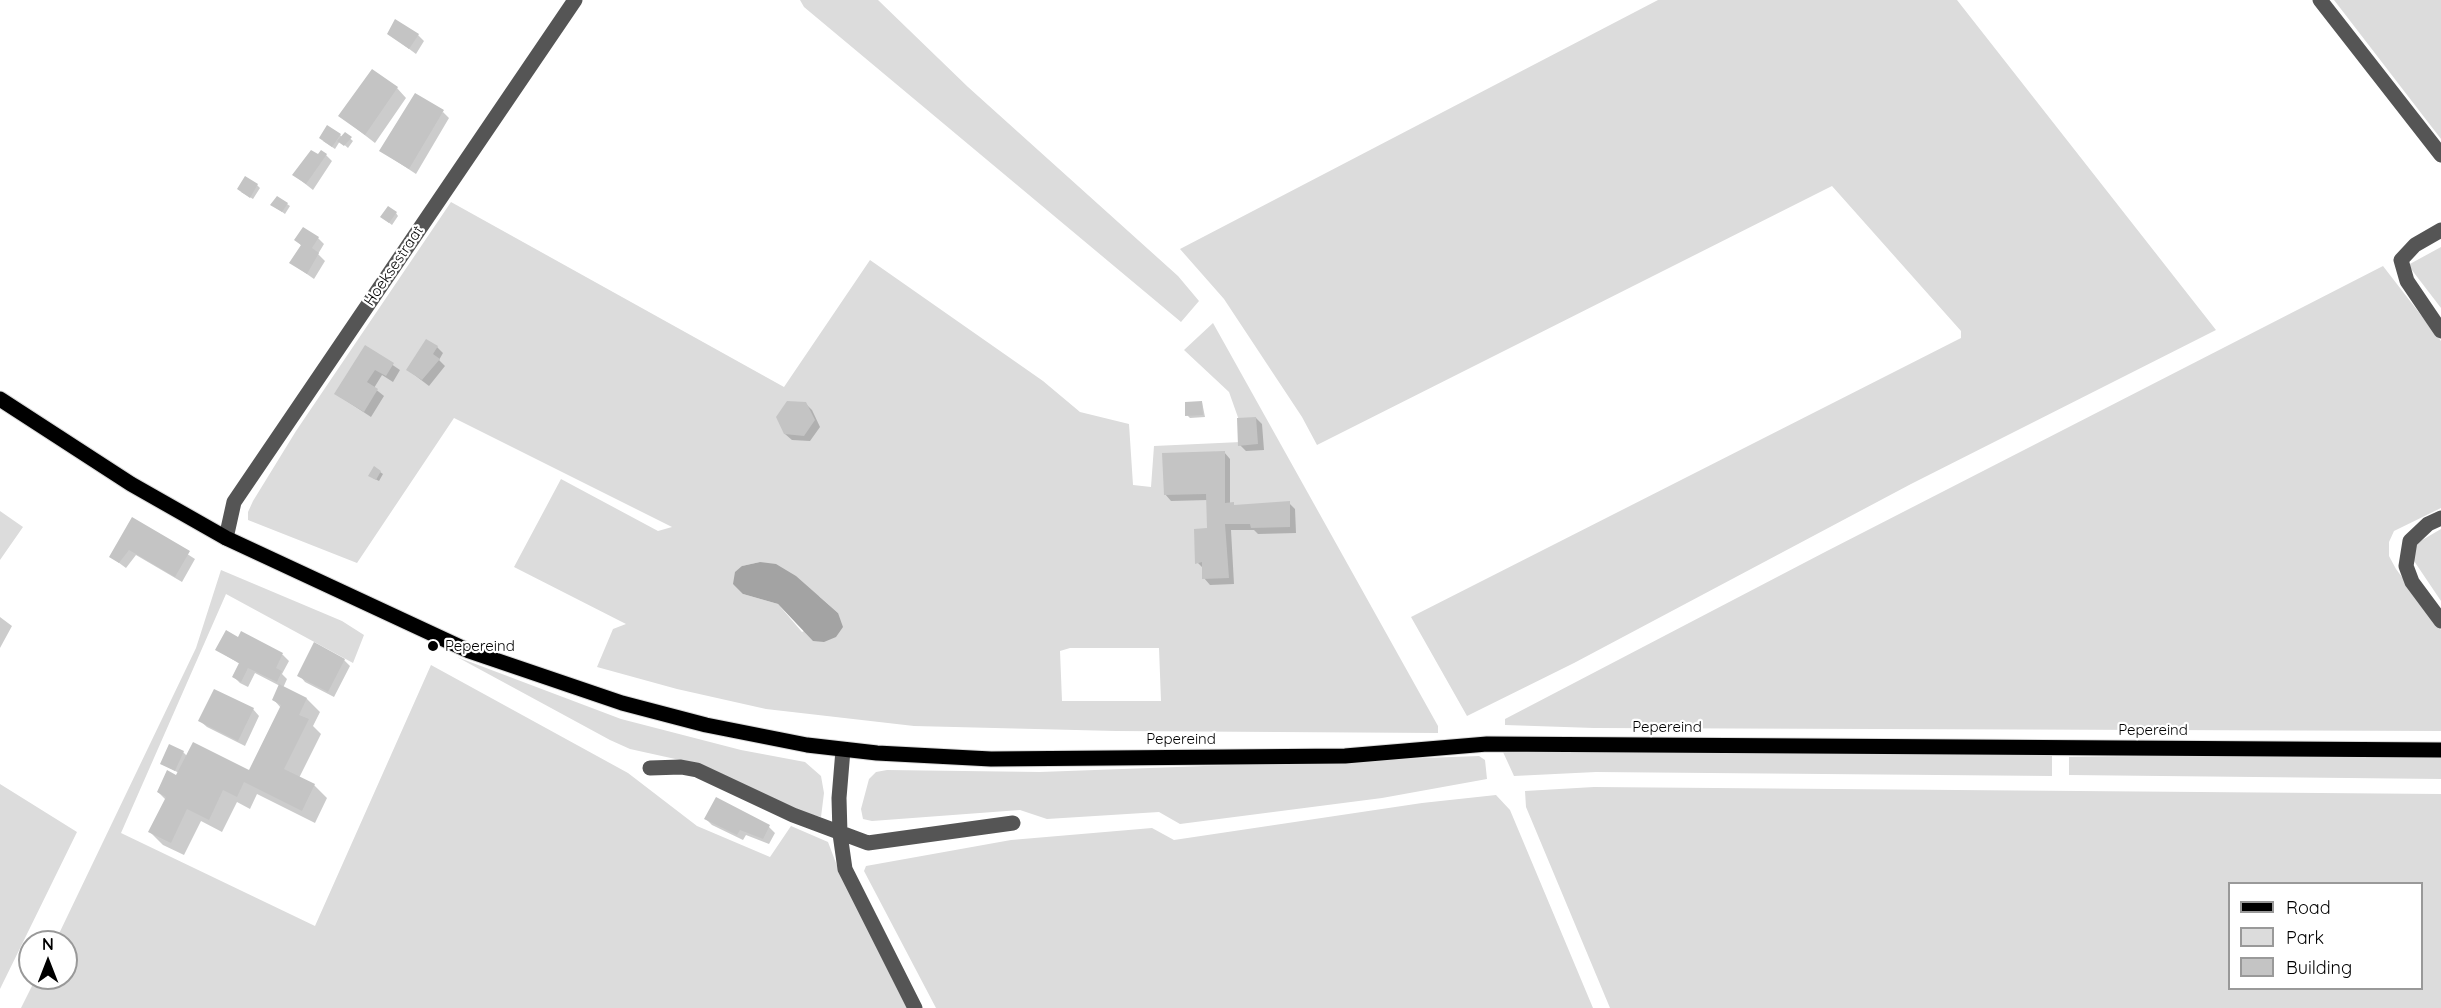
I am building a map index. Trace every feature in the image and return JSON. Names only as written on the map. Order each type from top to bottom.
[{"type":"main road","name":"Pepereind","points":[[0,399],[131,484],[226,538],[469,651],[622,703],[706,726],[843,750],[991,759],[1345,756],[1488,744],[2441,750]]},
{"type":"street","name":"Hoeksestraat","points":[[226,538],[234,502],[574,0]]},
{"type":"street","points":[[2320,0],[2441,155]]},
{"type":"street","points":[[2441,230],[2415,245],[2401,260],[2407,281],[2441,331]]},
{"type":"street","points":[[2441,518],[2428,524],[2410,541],[2406,566],[2412,582],[2441,621]]},
{"type":"street","points":[[843,750],[839,798],[840,834],[845,869],[915,1008]]},
{"type":"street","points":[[650,768],[681,767],[697,770],[840,834],[868,843],[1013,823]]},
{"type":"green space","points":[[800,0],[878,0],[968,87],[1178,276],[1199,301],[1181,322],[804,7]]},
{"type":"green space","points":[[1658,0],[1957,0],[2216,330],[1911,484],[1574,663],[1467,716],[1411,617],[1961,338],[1961,331],[1832,186],[1317,445],[1302,417],[1224,299],[1180,249]]},
{"type":"green space","points":[[2334,0],[2441,0],[2441,139]]},
{"type":"green space","points":[[451,202],[784,387],[870,260],[1043,381],[1080,412],[1129,424],[1133,485],[1151,487],[1154,446],[1241,442],[1240,423],[1229,392],[1184,350],[1213,323],[1438,726],[1438,733],[1116,731],[914,726],[766,709],[677,689],[597,667],[613,629],[626,624],[514,567],[561,479],[658,531],[672,527],[454,418],[357,563],[248,520],[248,512],[253,501],[296,431]],"holes":[[[760,562],[820,597],[838,613],[802,632],[778,604],[743,594],[742,566]],[[1070,648],[1159,648],[1161,701],[1062,701],[1060,651]]]},
{"type":"green space","points":[[2441,247],[2441,308],[2408,265]]},
{"type":"green space","points":[[2383,266],[2441,341],[2441,508],[2394,531],[2389,542],[2389,556],[2441,630],[2441,731],[1594,728],[1505,725],[1505,719]]},
{"type":"green space","points":[[0,511],[23,527],[0,560]]},
{"type":"green space","points":[[2441,529],[2441,601],[2410,555],[2412,546]]},
{"type":"green space","points":[[221,570],[342,621],[364,635],[353,663],[226,594],[121,833],[315,926],[431,665],[628,773],[697,826],[770,857],[791,826],[828,842],[842,879],[912,1008],[21,1008],[30,990],[78,990],[78,930],[61,930],[196,648]]},
{"type":"green space","points":[[457,657],[621,719],[741,750],[805,762],[821,776],[824,793],[821,817],[801,812],[698,764],[630,749]]},
{"type":"green space","points":[[1503,752],[2052,755],[2052,776],[1596,772],[1514,776]]},
{"type":"green space","points":[[1479,756],[1485,760],[1487,779],[1382,798],[1180,824],[1159,812],[1047,819],[1020,810],[872,821],[863,819],[861,809],[869,779],[876,772],[887,770],[1040,772]]},
{"type":"green space","points":[[2069,757],[2441,758],[2441,779],[2069,775]]},
{"type":"green space","points":[[0,784],[77,832],[29,930],[18,930],[18,952],[0,989]]},
{"type":"green space","points":[[1594,787],[2441,794],[2441,1008],[1610,1008],[1526,807],[1525,791]]},
{"type":"green space","points":[[1496,795],[1510,810],[1593,1008],[936,1008],[864,871],[866,866],[1011,840],[1152,828],[1174,840],[1422,803]]},
{"type":"shaded area","points":[[760,562],[776,564],[796,576],[838,613],[843,627],[836,637],[824,642],[813,641],[778,604],[743,594],[733,584],[735,572],[742,566]]},
{"type":"building","points":[[395,19],[419,34],[409,49],[387,34]]},
{"type":"building","points":[[372,69],[398,87],[365,135],[338,116]]},
{"type":"building","points":[[415,93],[444,110],[409,169],[379,151]]},
{"type":"building","points":[[327,125],[341,134],[332,147],[319,138]]},
{"type":"building","points":[[345,132],[352,137],[344,146],[337,141]]},
{"type":"building","points":[[311,150],[318,154],[321,150],[327,154],[306,184],[292,175]]},
{"type":"building","points":[[245,176],[258,184],[250,198],[237,189]]},
{"type":"building","points":[[277,196],[288,203],[282,212],[270,205]]},
{"type":"building","points":[[388,206],[397,212],[389,223],[380,217]]},
{"type":"building","points":[[303,227],[319,237],[312,248],[319,253],[307,274],[289,263],[301,245],[294,240]]},
{"type":"building","points":[[426,339],[438,346],[433,354],[440,359],[422,380],[406,370]]},
{"type":"building","points":[[365,345],[394,363],[386,376],[375,370],[367,382],[378,389],[364,412],[334,394]]},
{"type":"building","points":[[787,401],[806,402],[815,420],[804,436],[784,434],[776,417]]},
{"type":"building","points":[[1202,401],[1203,415],[1185,416],[1185,402]]},
{"type":"building","points":[[1256,417],[1258,444],[1238,446],[1237,418]]},
{"type":"building","points":[[1225,451],[1225,503],[1234,502],[1234,505],[1290,501],[1290,527],[1251,528],[1250,524],[1225,524],[1229,578],[1202,579],[1202,562],[1195,564],[1194,529],[1207,528],[1206,494],[1164,495],[1162,453]]},
{"type":"building","points":[[374,466],[381,471],[376,480],[368,476]]},
{"type":"building","points":[[132,517],[190,551],[175,577],[129,550],[119,563],[109,557]]},
{"type":"building","points":[[226,630],[238,637],[241,631],[283,653],[276,668],[282,671],[277,682],[248,668],[241,682],[232,677],[239,663],[215,650]]},
{"type":"building","points":[[314,642],[345,659],[328,692],[297,676]]},
{"type":"building","points":[[279,684],[307,698],[299,715],[309,719],[284,769],[315,784],[302,811],[244,782],[237,797],[223,790],[209,820],[187,809],[171,843],[148,832],[166,797],[157,792],[167,770],[176,775],[193,742],[249,770],[281,705],[272,700]]},
{"type":"building","points":[[214,689],[254,708],[238,741],[198,721]]},
{"type":"building","points":[[169,744],[184,751],[175,771],[160,764]]},
{"type":"building","points":[[716,797],[770,825],[763,839],[740,830],[737,835],[704,819]]},
{"type":"place","name":"Pepereind","points":[[433,646]]}]
